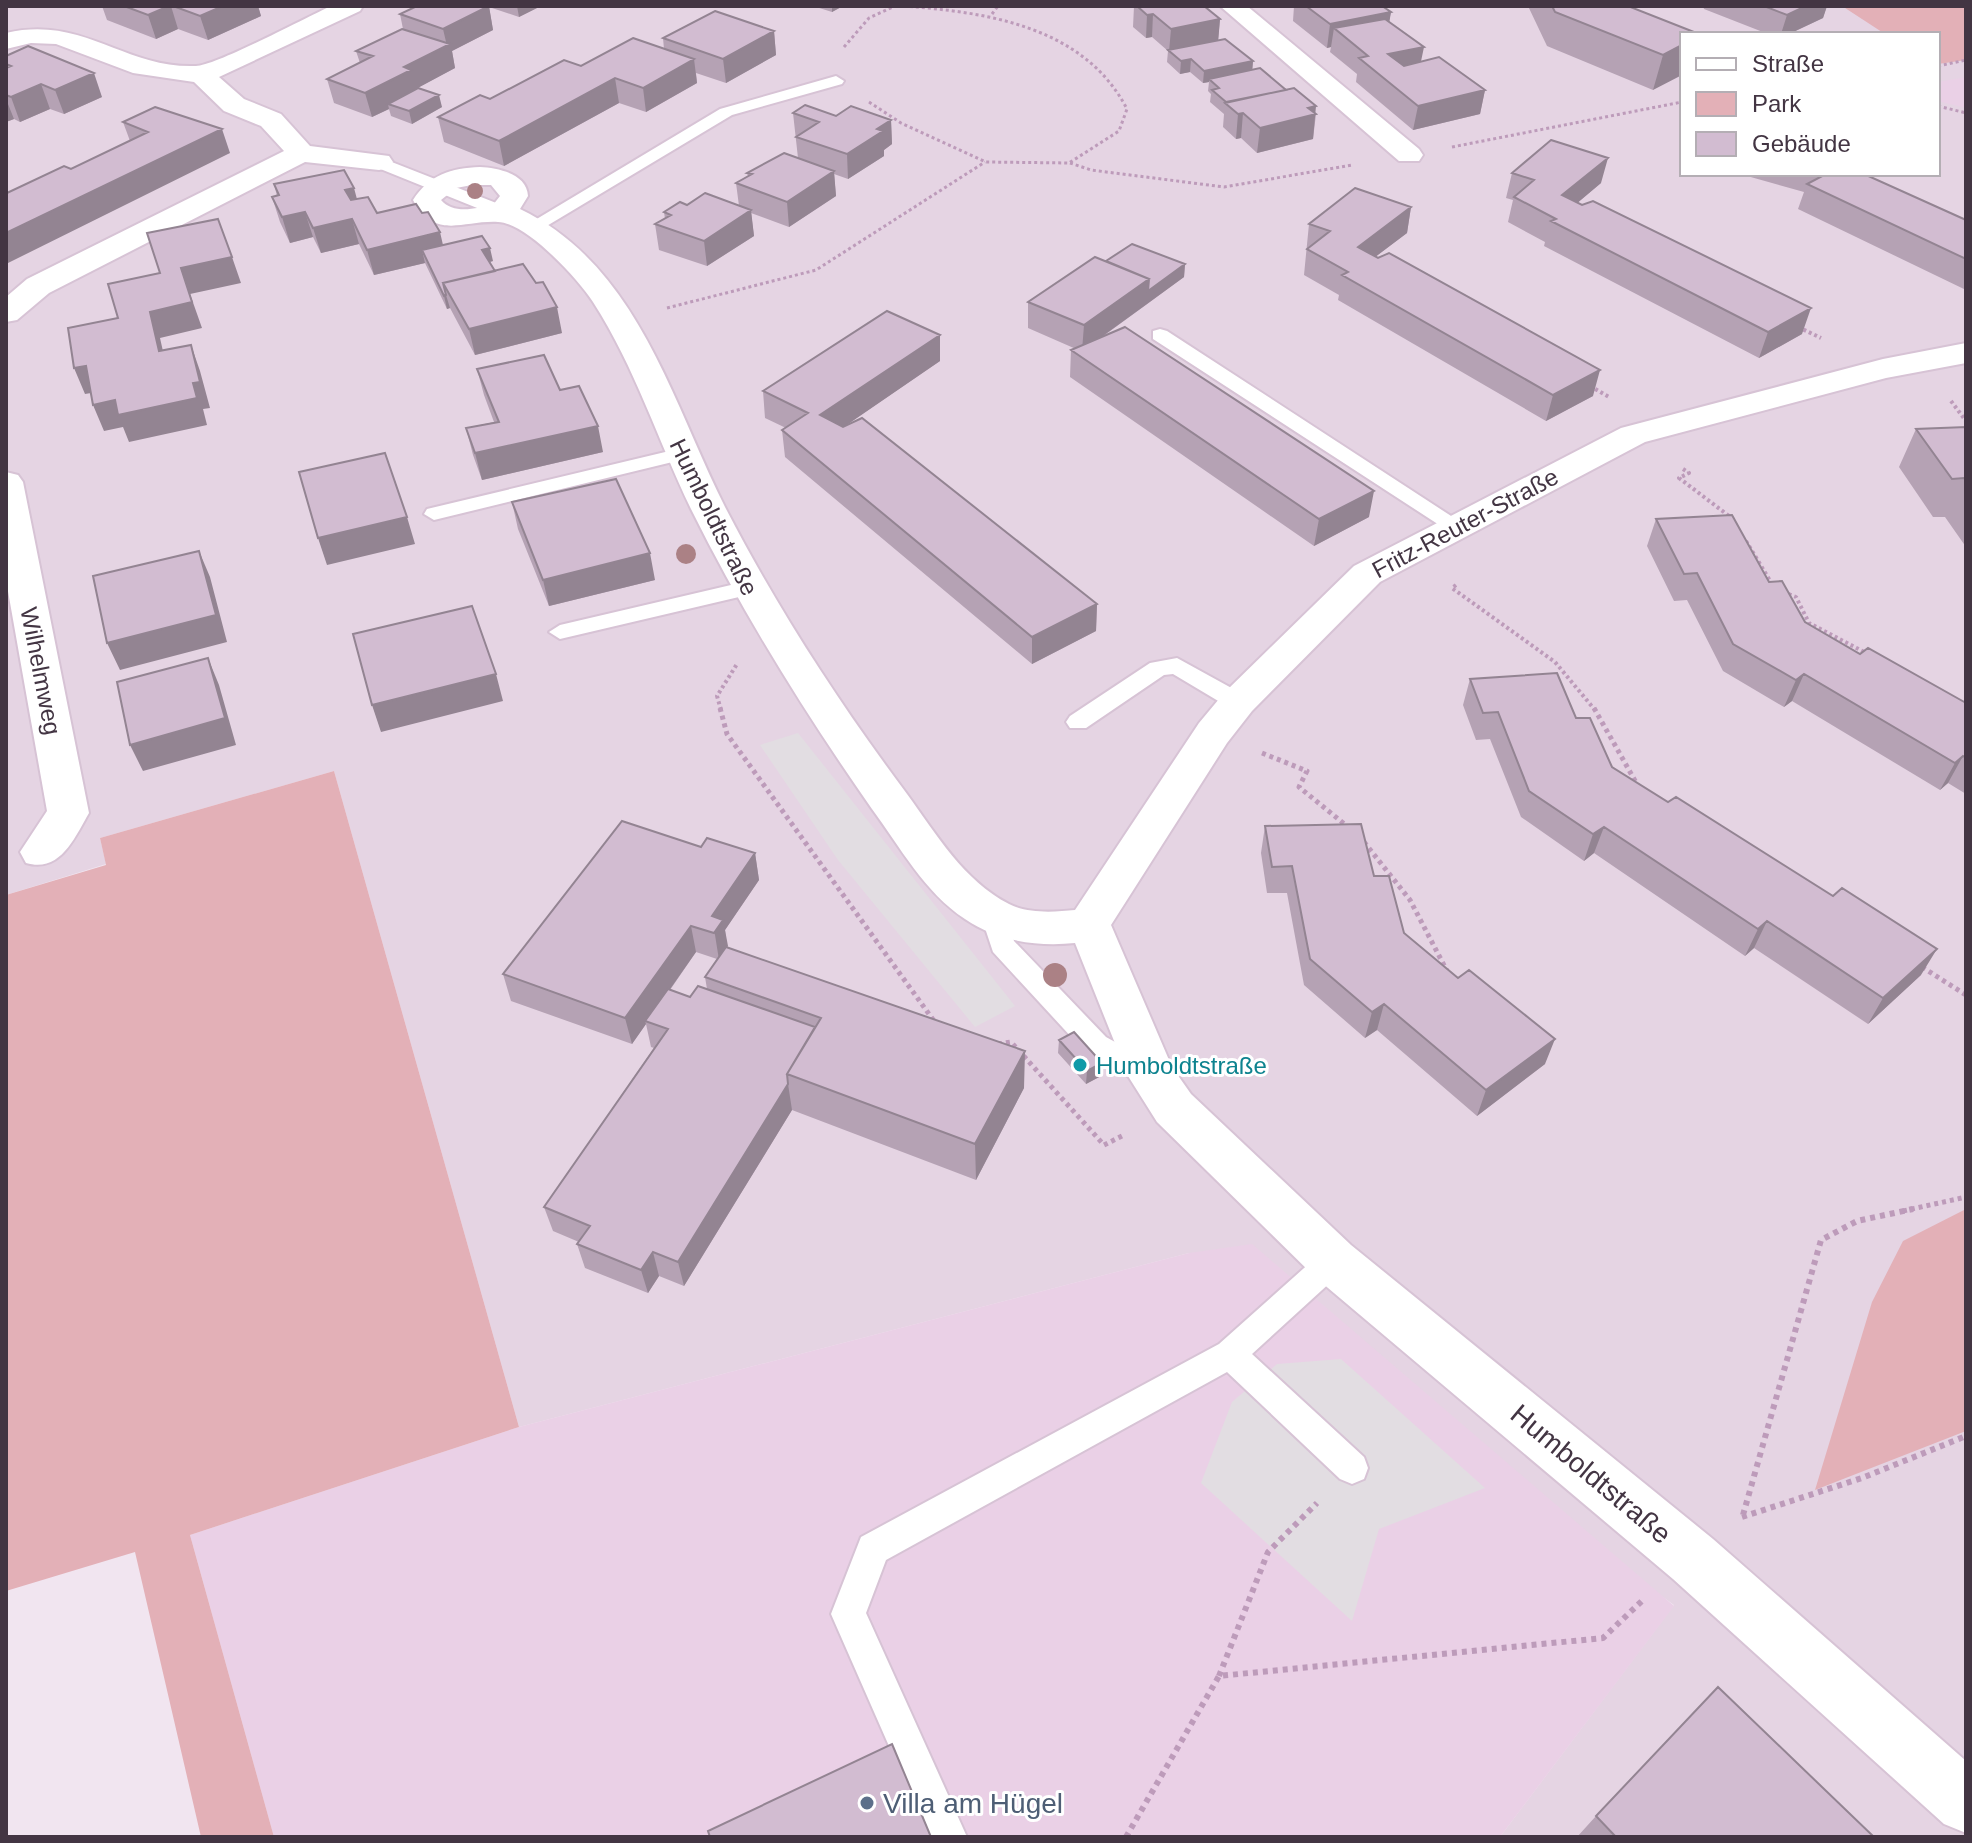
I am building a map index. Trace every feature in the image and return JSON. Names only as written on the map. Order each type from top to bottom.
[{"type":"street","points":[[22,28],[59,36],[142,67],[202,75],[351,6]]},
{"type":"street","points":[[1232,6],[1409,155]]},
{"type":"street","points":[[202,75],[234,105],[271,120],[301,153]]},
{"type":"street","points":[[6,313],[38,286],[301,153],[379,162]]},
{"type":"street","points":[[439,186],[427,200],[436,212],[460,218],[518,219]]},
{"type":"street","name":"Humboldtstraße","points":[[518,219],[576,260],[621,319],[682,454],[748,588],[781,646],[947,878],[994,916],[1055,928],[1089,924]]},
{"type":"street","name":"Fritz-Reuter-Straße","points":[[1089,924],[1213,733],[1238,702],[1367,574],[1407,550],[1647,431],[1883,369],[1966,353]]},
{"type":"street","name":"Wilhelmweg","points":[[6,482],[68,813],[41,852]]},
{"type":"street","points":[[1089,924],[1152,1076]]},
{"type":"street","name":"Humboldtstraße","points":[[1152,1076],[1174,1108],[1333,1261],[1693,1559],[1966,1802]]},
{"type":"lane","points":[[518,219],[726,112],[836,81]]},
{"type":"lane","points":[[379,162],[439,186]]},
{"type":"lane","points":[[1160,335],[1457,527]]},
{"type":"lane","points":[[434,514],[682,454]]},
{"type":"lane","points":[[560,632],[748,588]]},
{"type":"lane","points":[[1078,722],[1158,668],[1177,666],[1238,702]]},
{"type":"lane","points":[[994,916],[1002,945],[1096,1045],[1152,1076]]},
{"type":"lane","points":[[948,1837],[848,1614],[873,1549],[1230,1354],[1333,1261]]},
{"type":"lane","points":[[1230,1354],[1352,1468]]},
{"type":"path","points":[[895,6],[869,18],[842,50],[836,81],[901,123],[986,162],[1069,163],[1091,170],[1224,187],[1680,102]]},
{"type":"path","points":[[903,6],[992,14],[1055,37],[1093,68],[1121,97],[1127,109],[1119,131],[1069,163]]},
{"type":"path","points":[[992,14],[998,6]]},
{"type":"path","points":[[1940,66],[1966,60]]},
{"type":"path","points":[[1940,106],[1966,113]]},
{"type":"path","points":[[621,319],[816,270],[986,162]]},
{"type":"path","points":[[1785,321],[1883,369]]},
{"type":"path","points":[[1582,381],[1647,431],[1689,473],[1679,478],[1733,519],[1774,588],[1796,597],[1809,623],[1874,658]]},
{"type":"path","points":[[1407,550],[1461,583],[1452,588],[1563,671],[1588,697],[1643,794]]},
{"type":"path","points":[[781,646],[737,664],[717,696],[727,734],[931,1019],[941,1027]]},
{"type":"path","points":[[1213,733],[1307,771],[1299,787],[1351,830]]},
{"type":"path","points":[[1361,839],[1410,900],[1450,976]]},
{"type":"path","points":[[1912,961],[1966,995]]},
{"type":"path","points":[[984,1047],[1011,1042],[1081,1118]]},
{"type":"path","points":[[1743,1516],[1821,1240],[1857,1221],[1966,1197]]},
{"type":"path","points":[[1219,1676],[1603,1638],[1743,1516],[1862,1478],[1966,1436]]},
{"type":"path","points":[[1126,1837],[1219,1676],[1268,1552],[1352,1468]]},
{"type":"shaded area","points":[[6,6],[1966,6],[1966,1837],[1500,1837],[1674,1605],[1189,1253],[519,1427],[334,771],[100,838],[106,864],[6,895]]},
{"type":"shaded area","points":[[1966,77],[1966,108],[1940,102],[1940,82]]},
{"type":"shaded area","points":[[798,733],[1015,1006],[975,1027],[838,860],[760,745]]},
{"type":"shaded area","name":"Villa am Hügel","points":[[1252,1244],[1674,1606],[1500,1837],[274,1837],[190,1535],[519,1427],[1189,1253]]},
{"type":"shaded area","points":[[1341,1359],[1485,1488],[1379,1529],[1352,1621],[1201,1483],[1232,1402],[1277,1364]]},
{"type":"green space","points":[[1842,6],[1966,6],[1966,60],[1940,64],[1940,32],[1882,32]]},
{"type":"green space","points":[[334,771],[519,1427],[190,1535],[274,1837],[201,1837],[135,1552],[6,1591],[6,895],[106,865],[100,838]]},
{"type":"green space","points":[[1966,1209],[1966,1431],[1815,1490],[1872,1302],[1903,1241]]},
{"type":"building","points":[[124,6],[169,6],[148,15]]},
{"type":"building","points":[[173,6],[223,6],[200,16]]},
{"type":"building","points":[[417,6],[489,6],[443,29],[400,14]]},
{"type":"building","points":[[1137,6],[1204,6],[1220,19],[1171,29]]},
{"type":"building","points":[[1306,6],[1382,6],[1391,12],[1330,24]]},
{"type":"building","points":[[1552,6],[1628,6],[1694,32],[1680,32],[1680,46],[1663,55],[1555,12]]},
{"type":"building","points":[[1764,6],[1806,6],[1787,15]]},
{"type":"building","points":[[715,11],[774,31],[723,59],[663,38]]},
{"type":"building","points":[[1385,19],[1424,47],[1388,54],[1404,66],[1439,57],[1485,90],[1418,106],[1359,58],[1368,56],[1334,28]]},
{"type":"building","points":[[402,29],[450,44],[404,67],[411,70],[365,93],[327,79],[373,56],[356,51]]},
{"type":"building","points":[[633,38],[694,59],[643,88],[615,78],[499,141],[438,117],[480,95],[490,99],[564,60],[581,66]]},
{"type":"building","points":[[1225,39],[1253,61],[1204,71],[1191,59],[1181,61],[1168,50]]},
{"type":"building","points":[[28,46],[94,73],[55,90],[41,84],[11,97],[6,95],[6,68],[11,66],[6,64],[6,56]]},
{"type":"building","points":[[1260,68],[1286,90],[1226,102],[1212,90],[1219,88],[1209,79]]},
{"type":"building","points":[[418,88],[439,95],[409,111],[388,104]]},
{"type":"building","points":[[1294,88],[1316,106],[1308,108],[1316,114],[1260,128],[1225,103]]},
{"type":"building","points":[[805,105],[836,116],[851,106],[891,120],[877,129],[883,131],[847,154],[796,137],[819,122],[793,113]]},
{"type":"building","points":[[155,107],[222,129],[6,233],[6,192],[64,166],[71,169],[148,132],[123,122]]},
{"type":"building","points":[[1551,140],[1608,158],[1562,195],[1582,205],[1593,201],[1811,308],[1768,332],[1551,221],[1556,219],[1514,197],[1534,180],[1512,173]]},
{"type":"building","points":[[784,153],[834,171],[787,202],[736,183],[752,174],[747,173]]},
{"type":"building","points":[[344,170],[354,188],[345,190],[351,200],[368,197],[377,213],[416,204],[422,213],[428,212],[440,232],[367,250],[352,219],[313,228],[305,212],[282,217],[272,197],[279,195],[274,184]]},
{"type":"building","points":[[1822,176],[1868,176],[1966,220],[1966,259],[1807,184]]},
{"type":"building","points":[[1355,188],[1411,207],[1358,247],[1378,258],[1389,253],[1600,370],[1553,395],[1342,275],[1348,272],[1307,249],[1330,231],[1309,224]]},
{"type":"building","points":[[705,193],[751,210],[704,241],[655,224],[671,215],[664,212],[680,202],[687,205]]},
{"type":"building","points":[[218,219],[232,257],[181,268],[192,302],[150,312],[159,351],[191,345],[200,382],[193,383],[197,398],[118,415],[115,400],[93,405],[86,366],[74,368],[68,328],[118,318],[108,284],[160,273],[147,233]]},
{"type":"building","points":[[482,236],[490,248],[482,250],[495,271],[443,283],[444,296],[422,250]]},
{"type":"building","points":[[1132,244],[1185,264],[1148,291],[1149,279],[1106,261]]},
{"type":"building","points":[[1095,257],[1149,279],[1084,325],[1028,302]]},
{"type":"building","points":[[523,264],[536,283],[543,282],[557,307],[469,329],[443,283]]},
{"type":"building","points":[[887,311],[940,335],[820,415],[843,427],[862,418],[1097,604],[1032,637],[782,430],[808,413],[763,391]]},
{"type":"building","points":[[1125,327],[1374,491],[1319,519],[1071,350]]},
{"type":"building","points":[[544,355],[560,390],[579,386],[598,426],[475,453],[466,428],[499,422],[477,369]]},
{"type":"building","points":[[1966,427],[1966,481],[1964,478],[1952,479],[1916,429]]},
{"type":"building","points":[[385,453],[407,517],[318,538],[299,472]]},
{"type":"building","points":[[616,479],[650,553],[543,580],[512,502]]},
{"type":"building","points":[[1732,515],[1769,582],[1782,581],[1805,622],[1860,654],[1868,648],[1966,703],[1966,758],[1963,756],[1955,763],[1804,674],[1796,680],[1733,644],[1697,573],[1684,574],[1656,519]]},
{"type":"building","points":[[199,551],[216,615],[107,643],[93,576]]},
{"type":"building","points":[[472,606],[496,674],[372,705],[353,634]]},
{"type":"building","points":[[208,658],[225,718],[130,745],[117,682]]},
{"type":"building","points":[[1557,673],[1576,718],[1590,718],[1612,767],[1668,802],[1676,797],[1833,896],[1842,888],[1937,949],[1883,998],[1767,921],[1758,929],[1604,827],[1593,834],[1529,791],[1498,712],[1483,713],[1470,679]]},
{"type":"building","points":[[622,821],[701,847],[707,838],[755,853],[712,916],[723,920],[714,933],[691,926],[625,1018],[503,974]]},
{"type":"building","points":[[1361,824],[1374,876],[1389,876],[1404,933],[1458,978],[1469,970],[1555,1039],[1486,1090],[1384,1004],[1372,1012],[1310,959],[1292,866],[1272,867],[1265,826]]},
{"type":"building","points":[[726,947],[1025,1051],[975,1144],[787,1074],[821,1018],[705,977]]},
{"type":"building","points":[[698,986],[815,1027],[787,1074],[788,1084],[678,1262],[653,1252],[641,1270],[577,1244],[590,1226],[544,1207],[668,1029],[645,1021],[668,989],[690,997]]},
{"type":"building","points":[[1074,1032],[1102,1063],[1087,1071],[1059,1040]]},
{"type":"building","points":[[1718,1687],[1874,1837],[1616,1837],[1596,1816]]},
{"type":"building","points":[[892,1744],[931,1837],[710,1837],[708,1831]]},
{"type":"place","name":"Humboldtstraße","points":[[1080,1065]]},
{"type":"place","name":"Villa am Hügel","points":[[867,1803]]}]
